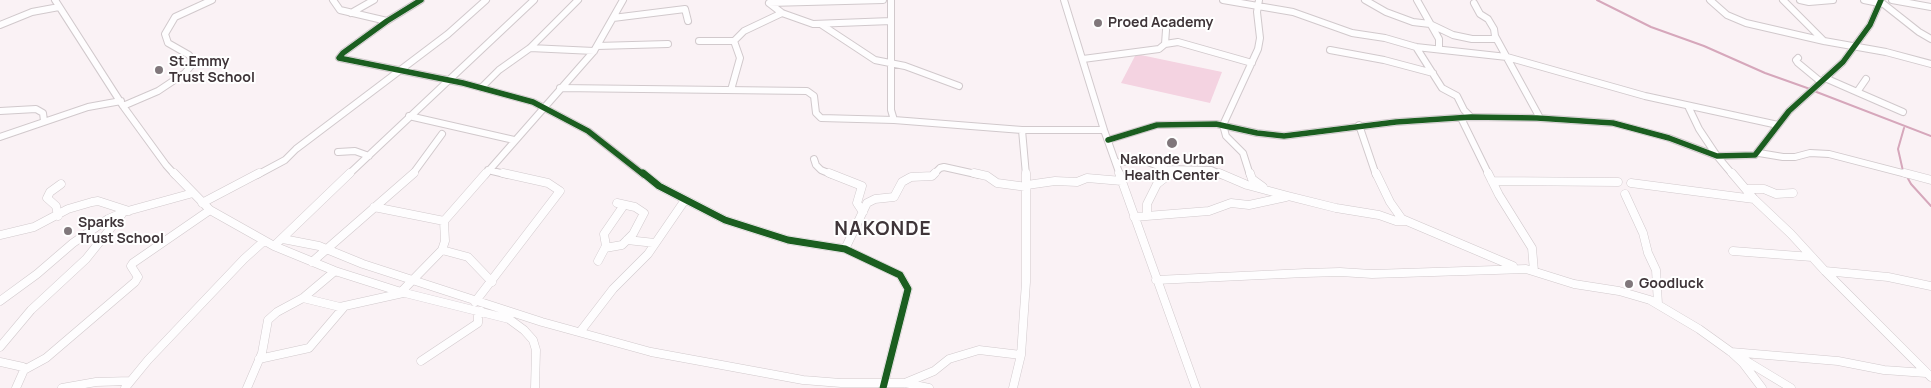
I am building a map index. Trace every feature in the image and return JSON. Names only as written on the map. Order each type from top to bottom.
[{"type":"street","points":[[0,137],[88,107],[122,103],[158,91],[185,73],[194,62],[189,55],[168,43],[165,34],[175,16],[212,0]]},
{"type":"street","points":[[333,0],[340,10],[387,21]]},
{"type":"street","points":[[352,13],[374,0]]},
{"type":"street","points":[[421,0],[387,21],[343,53],[339,58],[523,98],[588,131],[624,156],[648,179],[725,220],[788,240],[845,249],[900,275],[908,286],[884,385]]},
{"type":"street","points":[[202,203],[286,160],[296,149],[454,29],[486,0]]},
{"type":"street","points":[[274,246],[447,80],[534,0]]},
{"type":"street","points":[[481,88],[499,70],[530,48],[578,0]]},
{"type":"street","points":[[303,298],[336,307],[344,307],[402,292],[442,250],[444,221],[596,48],[623,0]]},
{"type":"street","points":[[769,2],[883,0]]},
{"type":"street","points":[[891,0],[891,110],[894,120]]},
{"type":"street","points":[[1064,0],[1104,130],[1196,388]]},
{"type":"street","points":[[1223,0],[1258,3],[1293,12],[1352,33],[1380,37],[1416,47],[1507,57],[1645,96],[1778,125]]},
{"type":"street","points":[[1365,0],[1391,14],[1418,23],[1430,24],[1465,38],[1496,39]]},
{"type":"street","points":[[1417,0],[1439,39],[1439,49]]},
{"type":"street","points":[[1710,0],[1727,15],[1742,22],[1931,64]]},
{"type":"street","points":[[1783,0],[1824,41]]},
{"type":"street","points":[[1800,0],[1821,2],[1833,0]]},
{"type":"street","points":[[1864,0],[1877,2],[1891,8],[1919,32],[1931,39]]},
{"type":"street","points":[[1892,0],[1931,8]]},
{"type":"street","points":[[769,2],[782,13],[803,22],[822,25],[891,21]]},
{"type":"street","points":[[1759,153],[1789,111],[1843,62],[1870,25],[1877,2]]},
{"type":"street","points":[[0,25],[57,3],[122,103],[166,164],[210,210],[264,241],[312,262],[402,292],[508,319],[524,330],[533,340],[536,350],[535,388]]},
{"type":"street","points":[[1258,3],[1260,38],[1258,49],[1223,125],[1226,136],[1243,153],[1252,179],[1270,191]]},
{"type":"street","points":[[1474,3],[1480,14],[1488,19],[1494,29],[1496,39],[1540,118]]},
{"type":"street","points":[[613,18],[685,9],[688,21]]},
{"type":"street","points":[[699,41],[734,41],[744,31],[782,13]]},
{"type":"street","points":[[822,25],[876,60],[905,66],[960,86]]},
{"type":"street","points":[[1083,60],[1162,48],[1165,44],[1166,30]]},
{"type":"street","points":[[731,90],[740,54],[734,41]]},
{"type":"street","points":[[1165,44],[1178,42],[1252,63]]},
{"type":"street","points":[[530,48],[596,48],[668,44]]},
{"type":"street","points":[[1416,47],[1442,88],[1457,96],[1464,110],[1471,117]]},
{"type":"street","points":[[1330,50],[1384,60],[1433,73]]},
{"type":"street","points":[[1798,58],[1796,60],[1798,64],[1823,80],[1904,112]]},
{"type":"street","points":[[1857,92],[1866,79]]},
{"type":"street","points":[[560,88],[679,91],[755,89],[806,92],[814,96],[816,115],[821,118],[894,120],[1022,130],[1104,130]]},
{"type":"street","points":[[1688,106],[1699,129],[1717,156],[1754,199],[1791,234],[1825,271],[1929,375]]},
{"type":"street","points":[[0,111],[36,109],[42,113],[44,121]]},
{"type":"street","points":[[409,116],[457,129],[514,140]]},
{"type":"street","points":[[1108,140],[1152,126],[1223,125],[1257,133],[1284,136],[1359,125],[1471,117],[1540,118],[1613,123],[1637,128],[1717,156],[1751,156],[1759,153],[1795,157],[1810,153],[1829,154],[1931,180]]},
{"type":"street","points":[[1461,118],[1492,181],[1532,248],[1534,270]]},
{"type":"street","points":[[1359,125],[1383,188],[1395,212],[1404,221],[1516,268]]},
{"type":"street","points":[[1013,388],[1021,355],[1026,282],[1027,186],[1022,130]]},
{"type":"street","points":[[312,262],[413,174],[442,134]]},
{"type":"street","points":[[338,152],[355,151],[369,156]]},
{"type":"street","points":[[814,159],[816,165],[821,170],[862,186],[857,203],[863,212]]},
{"type":"street","points":[[1116,164],[1140,159],[1166,169],[1214,170],[1242,183],[1288,196],[1336,208],[1379,214],[1396,221],[1404,221]]},
{"type":"street","points":[[845,249],[870,201],[896,195],[902,182],[907,179],[932,176],[941,167],[987,176],[997,183],[1027,186],[1055,181],[1080,182],[1087,178],[1122,181]]},
{"type":"street","points":[[470,308],[492,282],[560,191],[548,183],[488,170]]},
{"type":"street","points":[[1147,216],[1147,204],[1157,184],[1166,177],[1186,170]]},
{"type":"street","points":[[1492,181],[1618,182]]},
{"type":"street","points":[[1631,183],[1754,199]]},
{"type":"street","points":[[58,216],[56,206],[47,198],[61,184]]},
{"type":"street","points":[[1746,189],[1764,189],[1776,194],[1793,193]]},
{"type":"street","points":[[0,301],[94,228],[126,212],[193,193]]},
{"type":"street","points":[[1624,194],[1643,233],[1648,253],[1656,270],[1658,304]]},
{"type":"street","points":[[1134,217],[1212,210],[1231,203],[1249,205],[1288,196]]},
{"type":"street","points":[[580,332],[613,289],[644,259],[685,200]]},
{"type":"street","points":[[0,236],[34,227],[76,206],[92,202],[98,201],[126,212]]},
{"type":"street","points":[[598,261],[605,248],[604,234],[620,204],[635,207],[644,213],[633,234],[622,245],[605,248]]},
{"type":"street","points":[[374,207],[444,221]]},
{"type":"street","points":[[16,388],[24,370],[53,352],[136,282],[138,276],[131,266],[133,263],[210,210]]},
{"type":"street","points":[[0,347],[31,310],[86,259],[126,212]]},
{"type":"street","points":[[283,239],[317,245],[326,250],[413,281],[542,322],[650,352],[802,380],[884,385],[905,383],[934,371],[942,362],[949,358],[979,350],[1021,355]]},
{"type":"street","points":[[627,240],[656,243]]},
{"type":"street","points":[[62,388],[96,382],[127,385],[264,241]]},
{"type":"street","points":[[442,250],[468,257],[492,282]]},
{"type":"street","points":[[1733,251],[1812,257]]},
{"type":"street","points":[[1156,280],[1286,273],[1340,272],[1372,274],[1516,268],[1534,270],[1574,284],[1643,297],[1658,304],[1733,354],[1791,388]]},
{"type":"street","points":[[247,388],[259,359],[267,323],[277,312],[303,298],[335,270]]},
{"type":"street","points":[[1825,271],[1888,277],[1931,286]]},
{"type":"street","points":[[259,359],[309,348],[344,307]]},
{"type":"street","points":[[421,361],[478,323],[478,316],[481,311]]},
{"type":"street","points":[[1733,354],[1838,361],[1884,370],[1929,375]]},
{"type":"street","points":[[1733,354],[1762,388]]},
{"type":"street","points":[[0,362],[20,365],[24,370]]},
{"type":"street","points":[[905,383],[929,388]]},
{"type":"shaded area","points":[[1136,54],[1222,72],[1210,103],[1121,83]]},
{"type":"waterway","points":[[1597,0],[1651,27],[1704,46],[1765,73],[1810,89]]},
{"type":"waterway","points":[[1814,91],[1931,136]]},
{"type":"waterway","points":[[1903,171],[1898,149],[1904,128]]},
{"type":"waterway","points":[[1906,175],[1911,184],[1931,206]]},
{"type":"cycle path","points":[[421,0],[387,21],[343,53],[339,58],[463,83],[533,102],[588,131],[659,186],[725,220],[788,240],[845,249],[900,275],[908,289],[883,388]]},
{"type":"cycle path","points":[[1108,140],[1157,125],[1216,124],[1257,133],[1284,136],[1396,122],[1471,117],[1537,118],[1613,123],[1669,138],[1717,156],[1755,155],[1789,111],[1843,62],[1870,25],[1881,0]]},
{"type":"place","name":"Proed Academy","points":[[1098,23]]},
{"type":"place","name":"St.Emmy Trust School","points":[[159,70]]},
{"type":"place","name":"Nakonde Urban Health Center","points":[[1172,143]]},
{"type":"place","name":"Sparks Trust School","points":[[68,231]]},
{"type":"place","name":"Goodluck","points":[[1629,284]]},
{"type":"district","name":"NAKONDE","points":[[883,230]]}]
